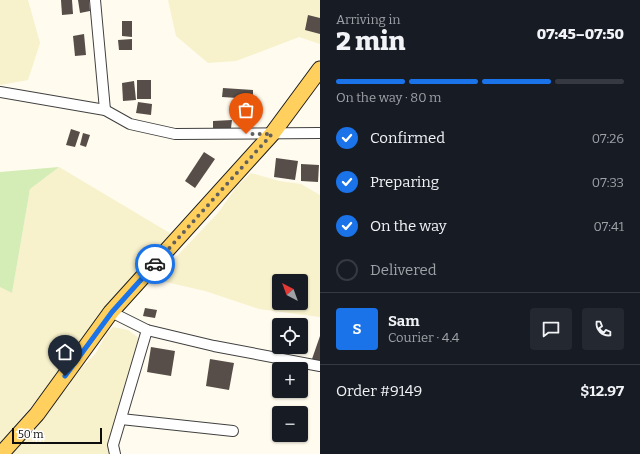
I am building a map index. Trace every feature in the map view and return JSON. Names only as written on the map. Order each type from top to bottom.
[{"type":"main road","points":[[1,454],[37,414],[112,312],[272,134],[320,69]]},
{"type":"street","points":[[95,0],[105,110]]},
{"type":"street","points":[[0,92],[105,110],[130,124],[175,134],[320,134]]},
{"type":"street","points":[[112,312],[147,330],[214,346],[320,366]]},
{"type":"street","points":[[115,454],[113,445],[147,330]]},
{"type":"street","points":[[121,419],[233,431]]},
{"type":"shaded area","points":[[0,0],[28,0],[40,43],[28,80],[0,85]]},
{"type":"shaded area","points":[[168,0],[320,0],[320,44],[299,37],[236,61],[208,63],[176,36]]},
{"type":"shaded area","points":[[59,167],[173,235],[150,257],[63,369],[0,443],[0,287],[12,293],[30,189]]},
{"type":"shaded area","points":[[251,173],[279,181],[301,184],[320,195],[320,317],[259,309],[205,291],[166,282],[157,277],[218,213],[237,186]]},
{"type":"shaded area","points":[[113,327],[128,330],[141,340],[116,454],[9,454],[59,394],[69,386],[73,377],[96,353],[106,334]]},
{"type":"green space","points":[[59,167],[30,189],[12,293],[0,287],[0,172]]},
{"type":"building","points":[[61,0],[72,0],[73,14],[62,15]]},
{"type":"building","points":[[78,0],[89,0],[90,11],[80,13]]},
{"type":"building","points":[[308,15],[320,18],[320,34],[305,30]]},
{"type":"building","points":[[122,21],[132,21],[132,37],[122,36]]},
{"type":"building","points":[[84,34],[86,55],[75,56],[73,36]]},
{"type":"building","points":[[132,39],[132,50],[119,50],[118,40]]},
{"type":"building","points":[[137,80],[151,80],[151,99],[137,99]]},
{"type":"building","points":[[134,81],[136,100],[123,101],[122,83]]},
{"type":"building","points":[[223,88],[253,90],[253,99],[222,97]]},
{"type":"building","points":[[138,102],[152,104],[151,115],[136,113]]},
{"type":"building","points":[[232,120],[231,128],[213,129],[213,121]]},
{"type":"building","points":[[71,129],[80,132],[75,147],[66,145]]},
{"type":"building","points":[[83,133],[90,135],[86,147],[80,145]]},
{"type":"building","points":[[204,152],[215,159],[195,188],[185,181]]},
{"type":"building","points":[[276,158],[298,161],[295,180],[274,177]]},
{"type":"building","points":[[301,164],[319,165],[318,182],[301,181]]},
{"type":"building","points":[[145,308],[157,310],[155,318],[143,316]]},
{"type":"building","points":[[320,336],[320,361],[312,359]]},
{"type":"building","points":[[151,347],[175,351],[171,376],[147,372]]},
{"type":"building","points":[[210,359],[234,363],[229,390],[206,386]]},
{"type":"way so far","points":[[155,264],[272,134],[246,134]]},
{"type":"route","points":[[65,376],[112,312],[155,264]]}]
